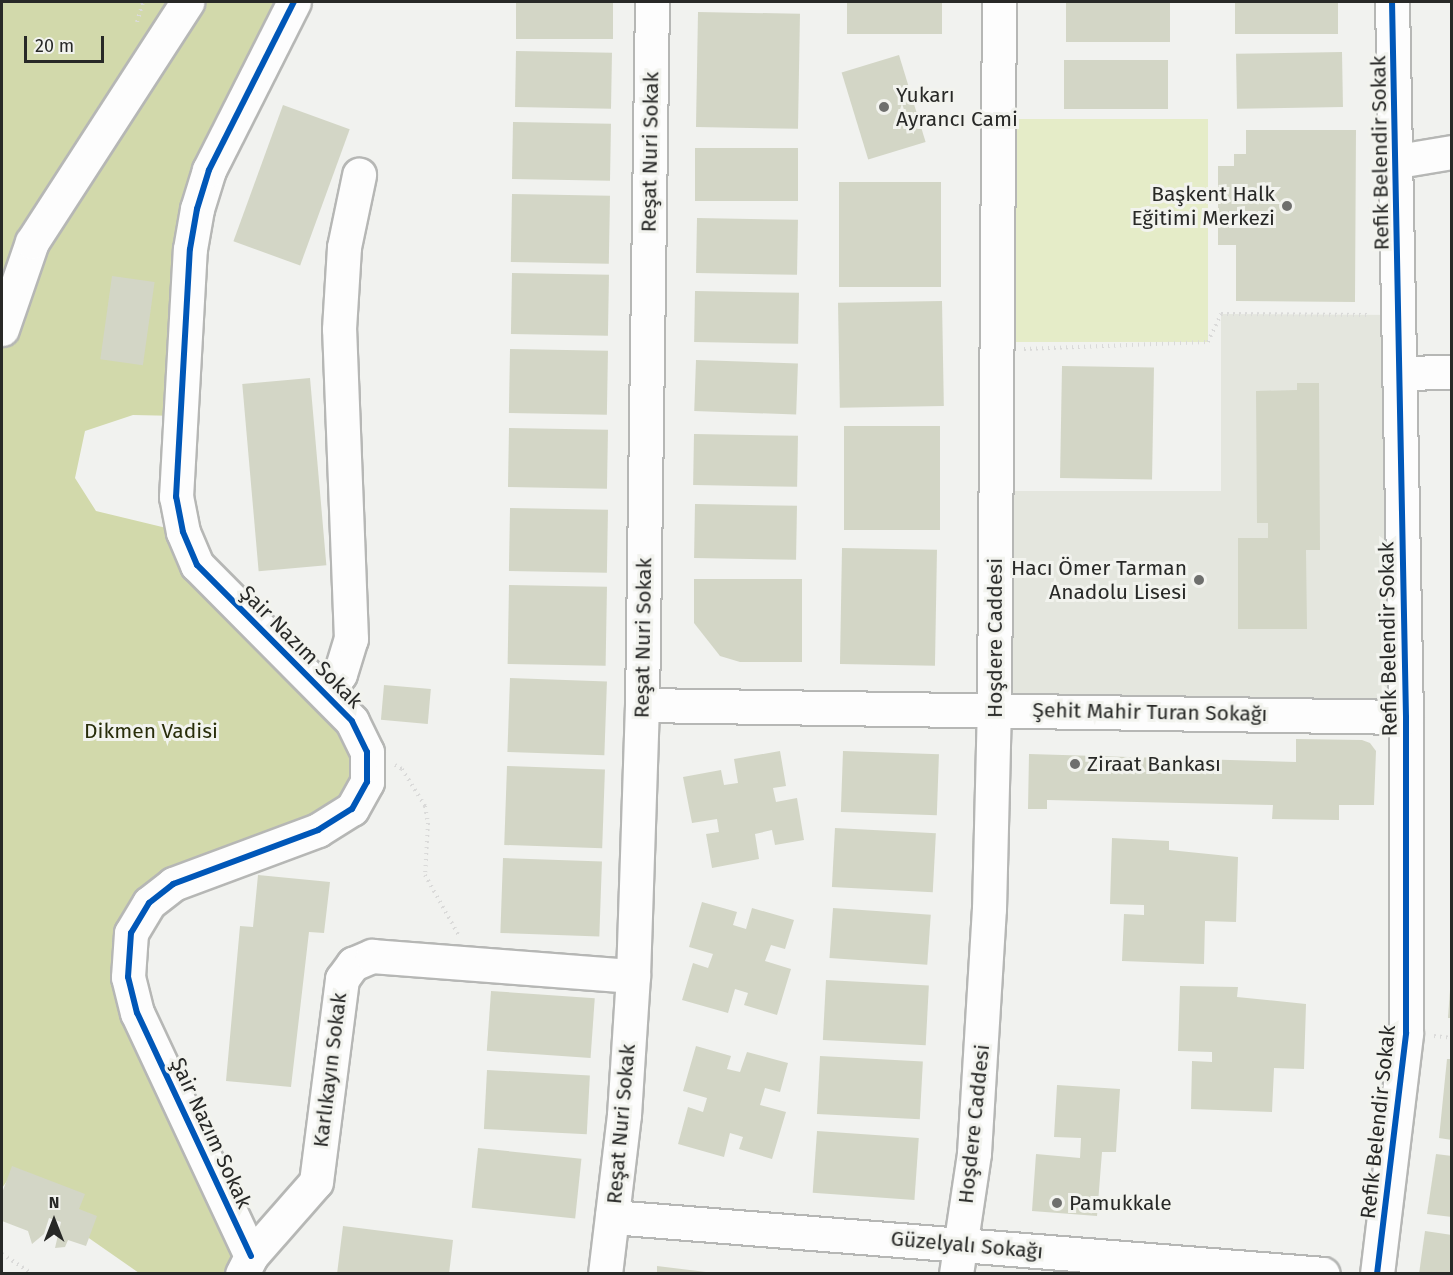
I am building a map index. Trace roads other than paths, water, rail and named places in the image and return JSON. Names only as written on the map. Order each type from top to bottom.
[{"type":"street","points":[[2,329],[32,242],[187,2]]},
{"type":"street","name":"Şair Nazım Sokak","points":[[246,1265],[137,1013],[128,977],[131,933],[149,903],[173,884],[318,830],[352,809],[367,782],[367,752],[352,720],[197,565],[183,532],[176,497],[187,297],[196,209],[224,140],[294,2]]},
{"type":"street","name":"Reşat Nuri Sokak","points":[[605,1274],[633,976],[642,705],[652,2]]},
{"type":"street","name":"Hoşdere Caddesi","points":[[958,1259],[974,1153],[983,1039],[994,710],[999,2]]},
{"type":"street","name":"Refik Belendir Sokak","points":[[1377,1274],[1406,1033],[1406,717],[1398,315],[1398,161],[1392,2]]},
{"type":"street","points":[[1398,161],[1452,152]]},
{"type":"street","points":[[327,694],[340,674],[351,639],[339,329],[344,247],[359,175]]},
{"type":"street","points":[[1400,373],[1452,372]]},
{"type":"street","name":"Şehit Mahir Turan Sokağı","points":[[642,705],[1406,717]]},
{"type":"street","name":"Karlıkayın Sokak","points":[[246,1265],[316,1182],[342,979],[353,964],[372,956],[633,976]]},
{"type":"street","name":"Güzelyalı Sokağı","points":[[612,1217],[958,1259],[1323,1274]]},
{"type":"place","name":"Yukarı Ayrancı Cami","points":[[884,107]]},
{"type":"place","name":"Başkent Halk Eğitimi Merkezi","points":[[1287,206]]},
{"type":"place","name":"Hacı Ömer Tarman Anadolu Lisesi","points":[[1199,580]]},
{"type":"place","name":"Ziraat Bankası","points":[[1075,764]]},
{"type":"place","name":"Pamukkale","points":[[1057,1203]]},
{"type":"park label","name":"Dikmen Vadisi","points":[[151,731]]}]
